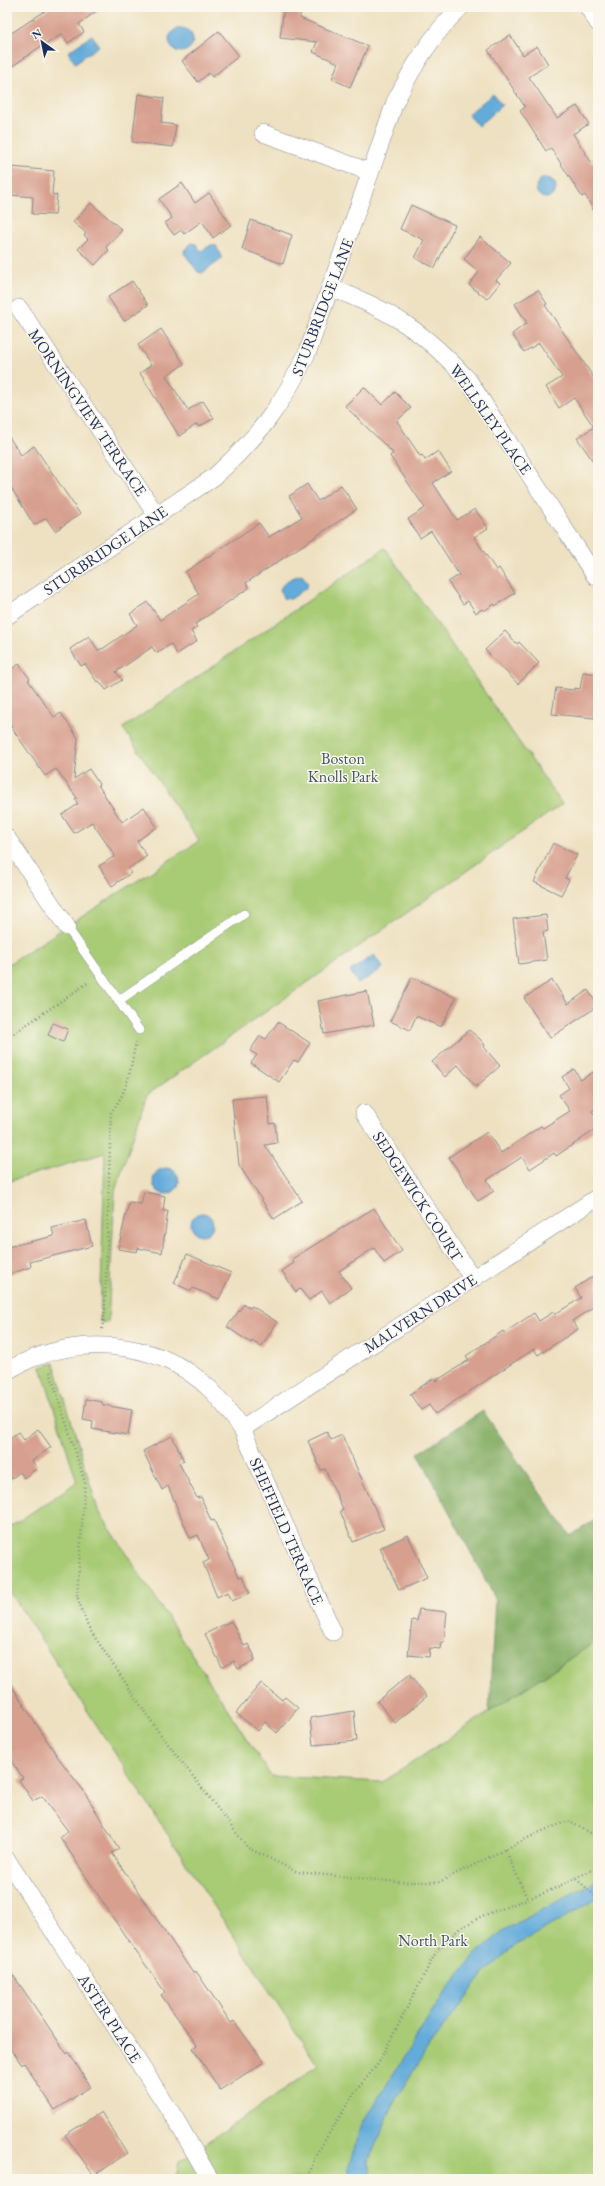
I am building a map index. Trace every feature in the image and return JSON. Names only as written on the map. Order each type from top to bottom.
[{"type":"street","name":"STURBRIDGE LANE","points":[[7,616],[214,477],[242,451],[268,422],[292,386],[308,351],[395,102],[411,70],[428,44],[461,7]]},
{"type":"street","points":[[588,7],[598,23]]},
{"type":"street","points":[[263,133],[370,172]]},
{"type":"street","name":"WELLSLEY PLACE","points":[[330,288],[366,301],[395,316],[422,335],[447,357],[469,382],[595,576]]},
{"type":"street","name":"MORNINGVIEW TERRACE","points":[[19,308],[157,516]]},
{"type":"street","points":[[7,838],[67,927]]},
{"type":"street","name":"SEDGEWICK COURT","points":[[364,1113],[473,1279]]},
{"type":"street","name":"MALVERN DRIVE","points":[[242,1430],[598,1197]]},
{"type":"street","name":"SHEFFIELD TERRACE","points":[[7,1371],[44,1354],[72,1347],[100,1346],[138,1350],[162,1358],[188,1372],[209,1388],[242,1430],[333,1632]]},
{"type":"street","name":"ASTER PLACE","points":[[7,1860],[176,2120],[210,2179]]},
{"type":"lane","points":[[118,1001],[244,914]]},
{"type":"lane","points":[[67,927],[138,1030]]},
{"type":"path","points":[[7,1038],[100,975]]},
{"type":"path","points":[[100,1346],[104,1308],[111,1112],[121,1099],[127,1087],[138,1030]]},
{"type":"path","points":[[44,1354],[85,1482],[77,1596],[88,1627],[158,1731],[193,1775],[222,1818],[248,1848],[297,1872],[398,1882],[439,1882],[540,1832],[568,1821],[598,1837]]},
{"type":"path","points":[[506,1849],[527,1898]]},
{"type":"path","points":[[304,2179],[311,2170],[315,2156],[356,2092],[378,2064],[437,1950],[459,1929],[476,1919],[527,1898],[549,1891],[598,1867]]},
{"type":"path","points":[[576,1879],[598,1898]]},
{"type":"green space","name":"Boston Knolls Park","points":[[385,548],[562,804],[147,1095],[115,1191],[108,1323],[100,1322],[105,1153],[7,1182],[7,965],[199,841],[123,728]]},
{"type":"green space","name":"North Park","points":[[54,1363],[98,1510],[271,1776],[383,1782],[598,1640],[598,2179],[176,2179],[179,2162],[318,2066],[7,1587],[7,1529],[77,1482],[41,1367]]},
{"type":"green space","points":[[483,1411],[570,1536],[598,1518],[598,1640],[489,1712],[495,1598],[418,1453]]},
{"type":"water","points":[[181,28],[186,29],[192,35],[192,45],[186,51],[181,52],[176,51],[170,45],[169,40],[170,35],[176,29]]},
{"type":"water","points":[[92,35],[99,46],[75,63],[68,52]]},
{"type":"water","points":[[493,94],[502,105],[478,126],[468,114]]},
{"type":"water","points":[[542,178],[550,178],[556,184],[556,192],[550,198],[542,198],[536,192],[536,184]]},
{"type":"water","points":[[192,243],[196,244],[201,251],[211,245],[216,245],[222,259],[202,273],[198,272],[184,253],[185,249]]},
{"type":"water","points":[[302,575],[308,583],[306,588],[291,599],[283,598],[280,589],[282,586],[290,579]]},
{"type":"water","points":[[374,955],[383,968],[358,984],[350,971]]},
{"type":"water","points":[[166,1168],[175,1172],[179,1181],[175,1190],[166,1194],[157,1190],[153,1181],[157,1172]]},
{"type":"water","points":[[202,1213],[210,1216],[213,1224],[210,1232],[202,1235],[194,1232],[191,1224],[194,1216]]},
{"type":"water","points":[[598,1880],[598,1898],[513,1947],[484,1974],[432,2042],[396,2098],[369,2160],[369,2179],[348,2179],[348,2169],[362,2124],[445,1992],[476,1954],[504,1930]]},
{"type":"building","points":[[51,7],[102,7],[79,24],[84,32],[68,43],[62,34],[45,45],[44,44],[7,70],[7,36]]},
{"type":"building","points":[[284,7],[301,7],[300,18],[368,46],[350,87],[332,79],[338,63],[313,52],[317,42],[280,38]]},
{"type":"building","points":[[219,31],[239,56],[212,77],[209,73],[198,82],[182,61]]},
{"type":"building","points":[[510,35],[523,55],[537,46],[548,64],[529,77],[557,118],[577,106],[589,124],[573,134],[592,163],[598,159],[598,218],[585,195],[582,197],[551,148],[546,151],[520,111],[525,107],[488,50]]},
{"type":"building","points":[[138,94],[164,98],[161,123],[176,125],[173,147],[132,142]]},
{"type":"building","points":[[12,167],[54,171],[52,194],[57,195],[55,215],[32,214],[33,197],[10,195]]},
{"type":"building","points":[[182,183],[195,203],[209,193],[231,225],[213,238],[202,221],[184,234],[181,230],[174,235],[165,223],[172,218],[159,199]]},
{"type":"building","points":[[91,203],[122,230],[106,247],[109,250],[95,265],[78,249],[88,239],[84,235],[86,233],[73,222]]},
{"type":"building","points":[[411,205],[455,225],[435,268],[415,258],[424,240],[400,229]]},
{"type":"building","points":[[251,220],[292,235],[283,264],[242,249]]},
{"type":"building","points":[[480,237],[511,263],[496,280],[500,283],[487,299],[469,285],[479,272],[464,259]]},
{"type":"building","points":[[132,281],[148,305],[124,321],[108,297]]},
{"type":"building","points":[[538,290],[547,304],[545,305],[598,384],[598,468],[577,438],[594,427],[574,398],[559,408],[546,387],[562,377],[539,343],[524,352],[512,334],[527,323],[515,304]]},
{"type":"building","points":[[161,329],[184,364],[166,376],[188,410],[203,401],[214,418],[199,427],[197,424],[179,436],[140,373],[151,365],[138,345]]},
{"type":"building","points":[[364,387],[382,405],[395,392],[411,408],[397,421],[420,456],[422,455],[425,460],[438,451],[451,471],[433,483],[457,520],[475,509],[488,528],[474,537],[496,570],[499,568],[515,593],[495,606],[494,604],[484,611],[482,609],[476,613],[468,601],[463,604],[448,582],[459,575],[431,531],[420,538],[408,519],[425,508],[390,456],[393,453],[345,406]]},
{"type":"building","points":[[7,434],[21,455],[34,446],[80,514],[55,531],[46,518],[34,525],[7,481]]},
{"type":"building","points":[[307,484],[318,501],[341,485],[357,509],[246,583],[249,588],[195,624],[197,627],[191,631],[197,641],[177,654],[171,644],[156,653],[152,647],[116,672],[122,680],[106,690],[99,681],[97,682],[85,664],[81,666],[70,649],[89,636],[98,650],[104,648],[137,625],[130,614],[148,602],[160,620],[199,594],[185,572],[259,523],[269,537],[302,517],[289,496]]},
{"type":"building","points":[[505,631],[517,644],[519,642],[539,663],[518,684],[485,650]]},
{"type":"building","points":[[19,664],[30,679],[28,680],[54,717],[61,713],[78,738],[74,779],[89,769],[122,822],[144,807],[157,827],[137,841],[147,856],[128,869],[131,873],[112,886],[99,866],[115,856],[92,822],[74,833],[62,815],[78,804],[75,799],[77,798],[56,769],[45,776],[7,721],[7,672]]},
{"type":"building","points":[[583,672],[598,674],[598,699],[595,718],[552,714],[556,688],[574,690],[574,688],[580,689]]},
{"type":"building","points":[[553,843],[577,855],[565,878],[569,880],[561,895],[534,882]]},
{"type":"building","points":[[546,915],[548,931],[543,932],[547,960],[519,964],[513,919]]},
{"type":"building","points":[[412,977],[456,998],[441,1027],[416,1016],[410,1030],[390,1021]]},
{"type":"building","points":[[552,980],[568,1004],[588,990],[598,1006],[550,1038],[524,998]]},
{"type":"building","points":[[367,991],[374,1025],[324,1034],[318,1001]]},
{"type":"building","points":[[278,1022],[310,1043],[298,1062],[294,1060],[279,1082],[251,1063],[257,1055],[250,1051],[260,1036],[266,1039]]},
{"type":"building","points":[[53,1023],[68,1029],[63,1042],[48,1035]]},
{"type":"building","points":[[469,1030],[480,1039],[485,1045],[484,1047],[500,1066],[476,1087],[458,1065],[445,1077],[432,1062]]},
{"type":"building","points":[[574,1069],[581,1080],[598,1069],[598,1108],[592,1111],[598,1120],[598,1128],[556,1156],[554,1153],[530,1169],[522,1157],[487,1180],[494,1191],[478,1201],[449,1157],[487,1132],[501,1153],[541,1126],[543,1128],[570,1111],[559,1095],[569,1088],[562,1077]]},
{"type":"building","points":[[267,1096],[270,1124],[275,1123],[277,1143],[265,1145],[302,1201],[274,1219],[239,1165],[232,1099]]},
{"type":"building","points":[[144,1192],[165,1196],[163,1211],[168,1211],[162,1253],[138,1248],[137,1252],[118,1249],[129,1202],[141,1204]]},
{"type":"building","points":[[374,1208],[402,1251],[384,1263],[374,1248],[339,1271],[351,1288],[330,1303],[322,1291],[309,1300],[300,1289],[296,1292],[282,1271],[294,1263],[292,1259]]},
{"type":"building","points":[[86,1220],[92,1246],[30,1262],[31,1267],[7,1275],[7,1247],[54,1236],[52,1228]]},
{"type":"building","points":[[187,1254],[231,1273],[219,1299],[193,1288],[191,1291],[174,1283]]},
{"type":"building","points":[[598,1273],[598,1304],[572,1321],[578,1329],[538,1355],[534,1349],[435,1414],[429,1405],[421,1410],[410,1394],[434,1378],[436,1381],[469,1360],[466,1356],[503,1331],[504,1333],[534,1313],[539,1321],[553,1312],[555,1314],[581,1298],[575,1288]]},
{"type":"building","points":[[244,1304],[250,1308],[252,1306],[277,1322],[261,1347],[252,1341],[251,1343],[227,1327]]},
{"type":"building","points":[[86,1399],[102,1402],[103,1405],[132,1410],[128,1435],[92,1429],[93,1421],[83,1419]]},
{"type":"building","points":[[38,1429],[51,1447],[32,1461],[37,1468],[24,1478],[20,1472],[7,1482],[7,1440],[18,1432],[24,1440]]},
{"type":"building","points":[[327,1432],[331,1440],[342,1435],[384,1529],[353,1542],[340,1511],[343,1509],[335,1491],[325,1469],[321,1470],[308,1441]]},
{"type":"building","points":[[172,1436],[184,1461],[179,1463],[197,1498],[201,1497],[211,1521],[214,1520],[239,1577],[243,1576],[250,1593],[232,1601],[228,1592],[217,1597],[203,1563],[209,1560],[198,1535],[190,1538],[168,1486],[162,1490],[143,1451]]},
{"type":"building","points":[[408,1535],[427,1578],[399,1590],[380,1548]]},
{"type":"building","points":[[419,1609],[447,1612],[444,1642],[441,1642],[440,1649],[430,1648],[429,1657],[408,1655],[412,1620],[417,1621]]},
{"type":"building","points":[[231,1621],[244,1646],[248,1644],[254,1655],[254,1661],[238,1669],[234,1661],[222,1667],[205,1634]]},
{"type":"building","points":[[409,1675],[427,1696],[395,1723],[377,1701]]},
{"type":"building","points":[[7,1679],[57,1756],[83,1790],[119,1849],[112,1853],[193,1973],[196,1971],[231,2023],[234,2021],[264,2062],[220,2090],[193,2048],[197,2045],[161,1995],[165,1992],[127,1939],[60,1837],[68,1831],[42,1796],[33,1801],[19,1780],[23,1778],[7,1755]]},
{"type":"building","points":[[261,1683],[282,1700],[285,1697],[298,1708],[277,1733],[265,1722],[258,1731],[236,1713]]},
{"type":"building","points":[[354,1711],[357,1741],[313,1745],[310,1718]]},
{"type":"building","points":[[7,1966],[67,2054],[69,2052],[90,2087],[55,2110],[24,2063],[22,2065],[7,2044]]},
{"type":"building","points":[[101,2112],[127,2153],[94,2176],[65,2135]]}]
